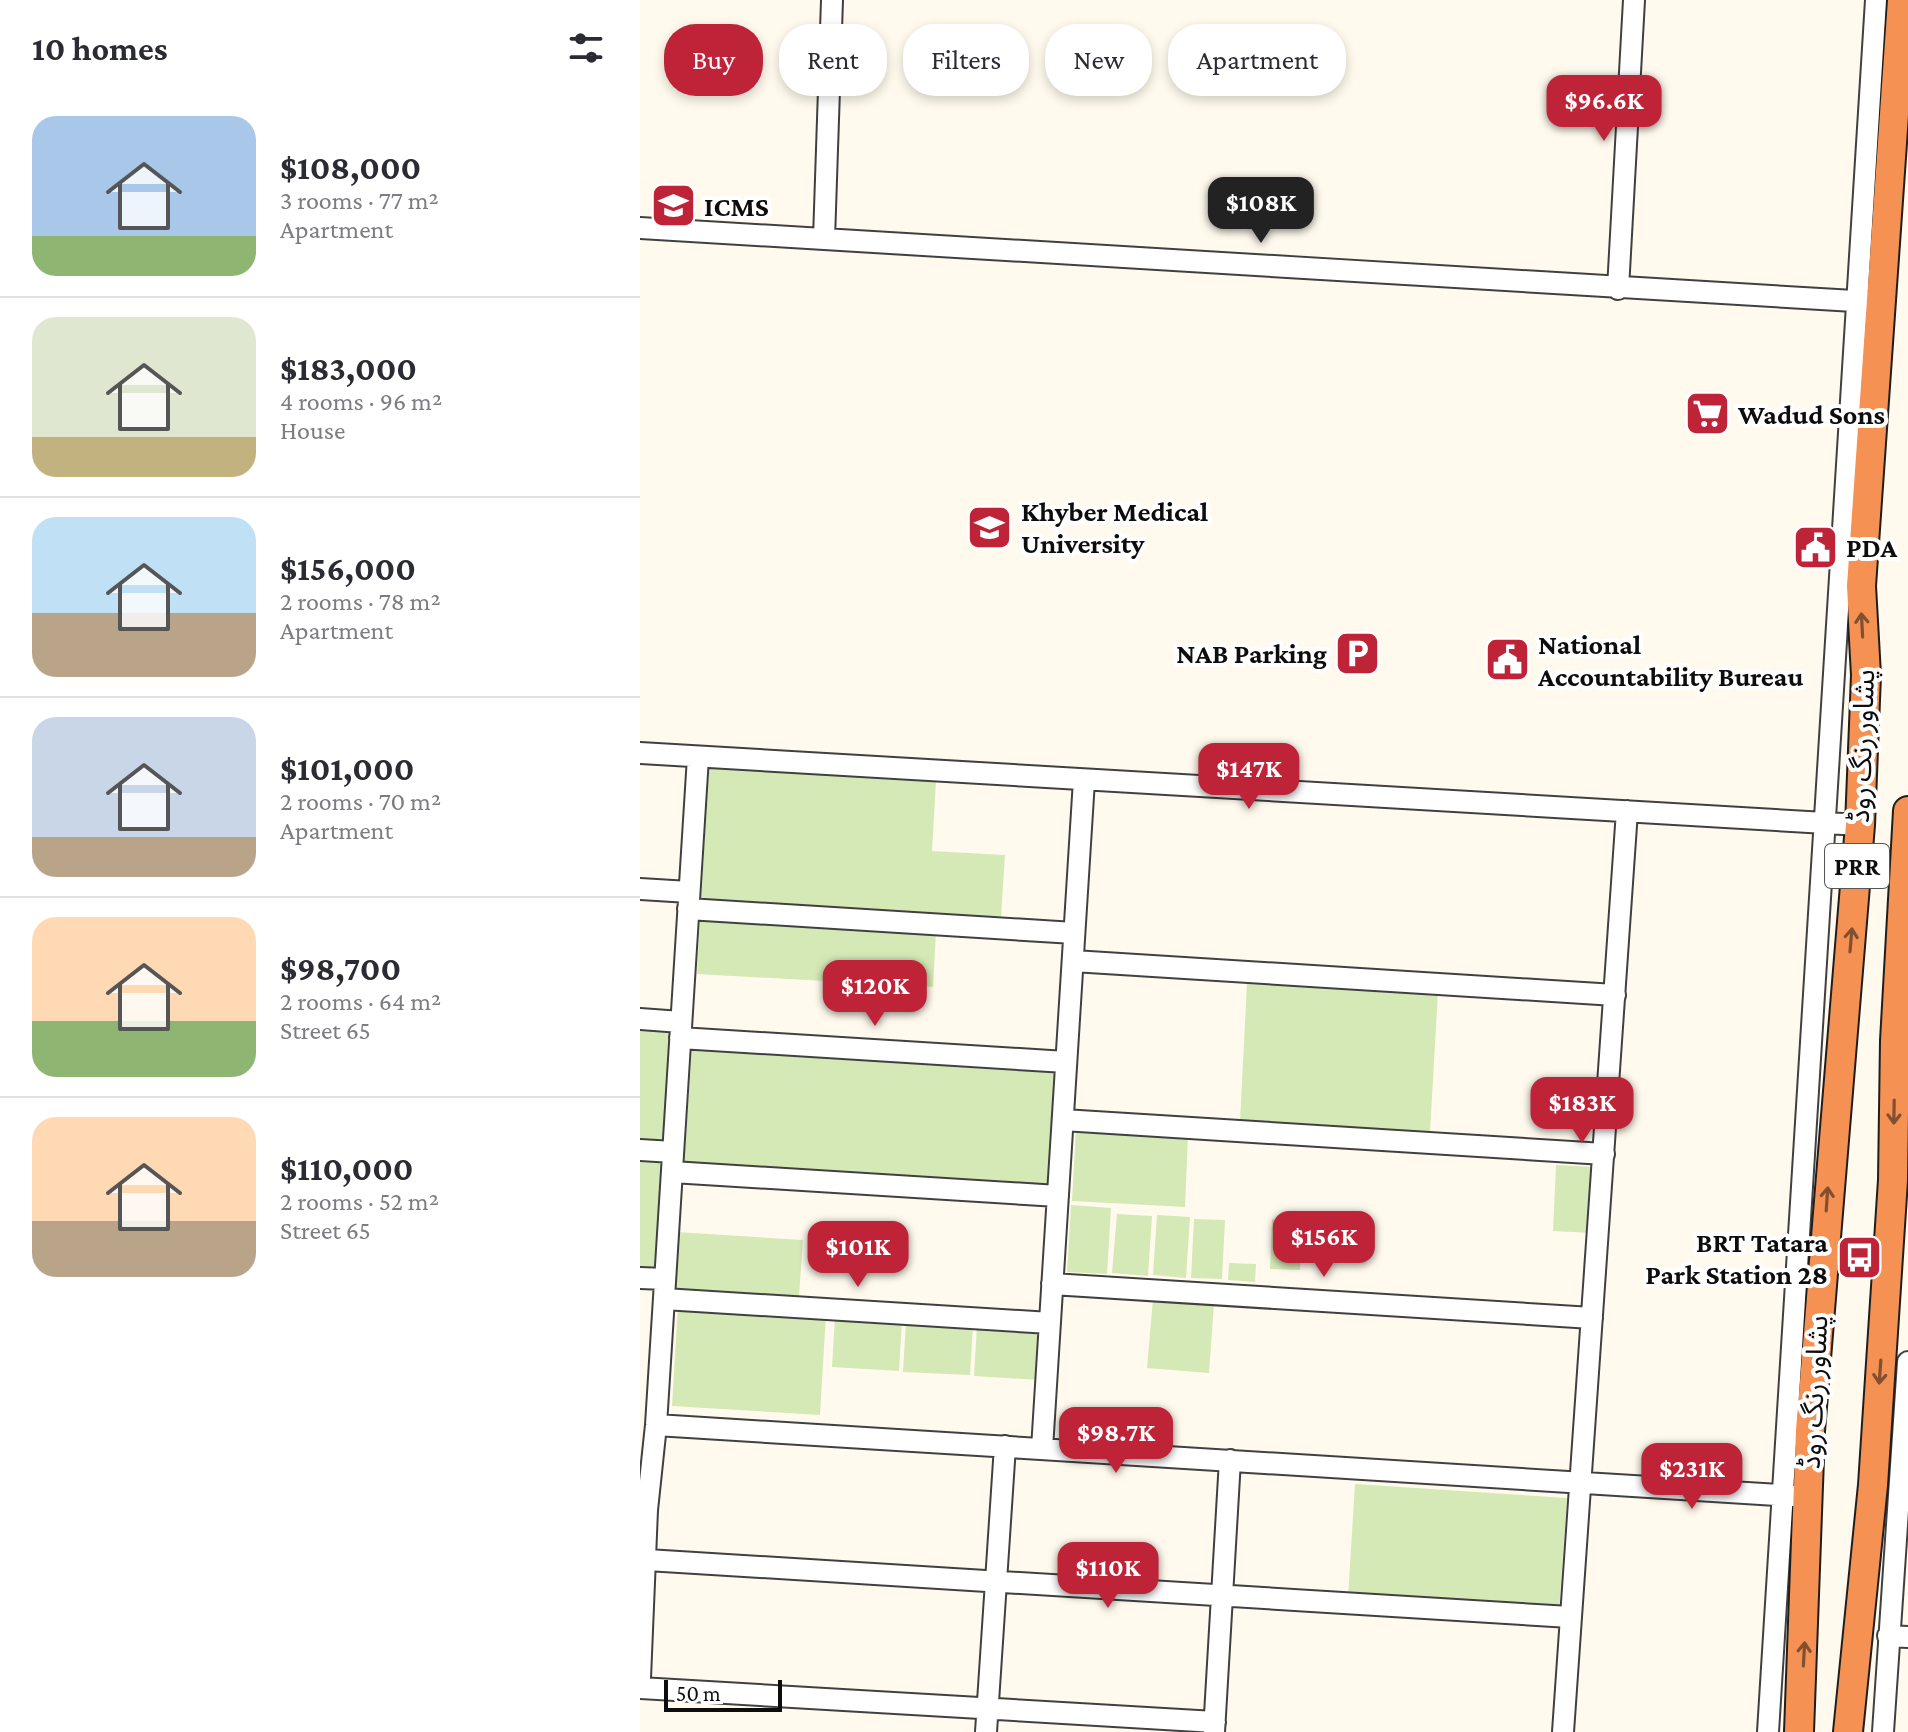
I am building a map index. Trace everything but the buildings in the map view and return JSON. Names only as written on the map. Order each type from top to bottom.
[{"type":"highway","name":"پشاور رنگ روڈ","points":[[1799,1732],[1796,1496],[1811,1416],[1860,825],[1866,675],[1861,586],[1868,302],[1902,0]]},
{"type":"highway","name":"پشاور رنگ روڈ","points":[[1848,1732],[1873,1485],[1893,1180],[1895,1041],[1908,811]]},
{"type":"street","points":[[824,239],[832,0]]},
{"type":"street","points":[[1618,289],[1634,0]]},
{"type":"street","points":[[1768,1732],[1796,1496],[1814,981],[1868,302],[1876,0]]},
{"type":"street","points":[[640,228],[1868,302]]},
{"type":"street","points":[[640,753],[1860,825]]},
{"type":"street","points":[[640,1678],[647,1560],[644,1510],[664,1289],[698,757]]},
{"type":"street","points":[[1042,1449],[1084,780]]},
{"type":"street","points":[[1563,1732],[1627,811]]},
{"type":"street","points":[[640,889],[689,900],[1074,933]]},
{"type":"street","points":[[1073,961],[1615,995]]},
{"type":"street","points":[[640,1019],[681,1030],[1066,1062]]},
{"type":"street","points":[[1063,1120],[1604,1154]]},
{"type":"street","points":[[640,1150],[672,1162],[1058,1196]]},
{"type":"street","points":[[640,1278],[664,1289],[1050,1323]]},
{"type":"street","points":[[1052,1284],[1592,1318]]},
{"type":"street","points":[[1883,1732],[1898,1636],[1908,1362]]},
{"type":"street","points":[[651,1412],[1042,1449],[1796,1496]]},
{"type":"street","points":[[986,1732],[1005,1446]]},
{"type":"street","points":[[640,1688],[987,1708],[1214,1727],[1230,1460]]},
{"type":"street","points":[[647,1560],[1570,1617]]},
{"type":"green space","points":[[709,768],[936,781],[932,851],[1005,855],[1001,918],[701,901]]},
{"type":"green space","points":[[700,918],[936,931],[933,987],[697,974]]},
{"type":"green space","points":[[1247,982],[1438,992],[1430,1132],[1240,1122]]},
{"type":"green space","points":[[640,1030],[674,1032],[667,1147],[640,1145]]},
{"type":"green space","points":[[692,1048],[1057,1071],[1050,1188],[684,1166]]},
{"type":"green space","points":[[1076,1129],[1188,1134],[1185,1207],[1072,1201]]},
{"type":"green space","points":[[640,1160],[668,1162],[661,1275],[640,1273]]},
{"type":"green space","points":[[1556,1165],[1597,1167],[1593,1233],[1553,1231]]},
{"type":"green space","points":[[1071,1205],[1111,1208],[1107,1274],[1067,1272]]},
{"type":"green space","points":[[1117,1214],[1152,1216],[1148,1276],[1112,1273]]},
{"type":"green space","points":[[1157,1215],[1190,1217],[1186,1278],[1153,1275]]},
{"type":"green space","points":[[1194,1219],[1225,1220],[1222,1279],[1191,1278]]},
{"type":"green space","points":[[1272,1219],[1303,1220],[1300,1270],[1270,1269]]},
{"type":"green space","points":[[676,1232],[803,1240],[799,1296],[672,1288]]},
{"type":"green space","points":[[1229,1263],[1256,1264],[1255,1282],[1228,1280]]},
{"type":"green space","points":[[1153,1299],[1214,1304],[1209,1373],[1147,1368]]},
{"type":"green space","points":[[678,1305],[826,1314],[820,1415],[672,1406]]},
{"type":"green space","points":[[835,1316],[902,1320],[899,1371],[832,1367]]},
{"type":"green space","points":[[906,1321],[973,1325],[970,1375],[903,1372]]},
{"type":"green space","points":[[977,1325],[1043,1329],[1040,1380],[974,1376]]},
{"type":"green space","points":[[1355,1484],[1567,1498],[1559,1611],[1348,1597]]},
{"type":"place","name":"ICMS","points":[[673,206]]},
{"type":"place","name":"Wadud Sons","points":[[1707,414]]},
{"type":"place","name":"Khyber Medical University","points":[[990,527]]},
{"type":"place","name":"PDA","points":[[1815,547]]},
{"type":"place","name":"NAB Parking","points":[[1358,653]]},
{"type":"place","name":"National Accountability Bureau","points":[[1507,660]]},
{"type":"place","name":"BRT Tatara Park Station 28","points":[[1859,1258]]}]
